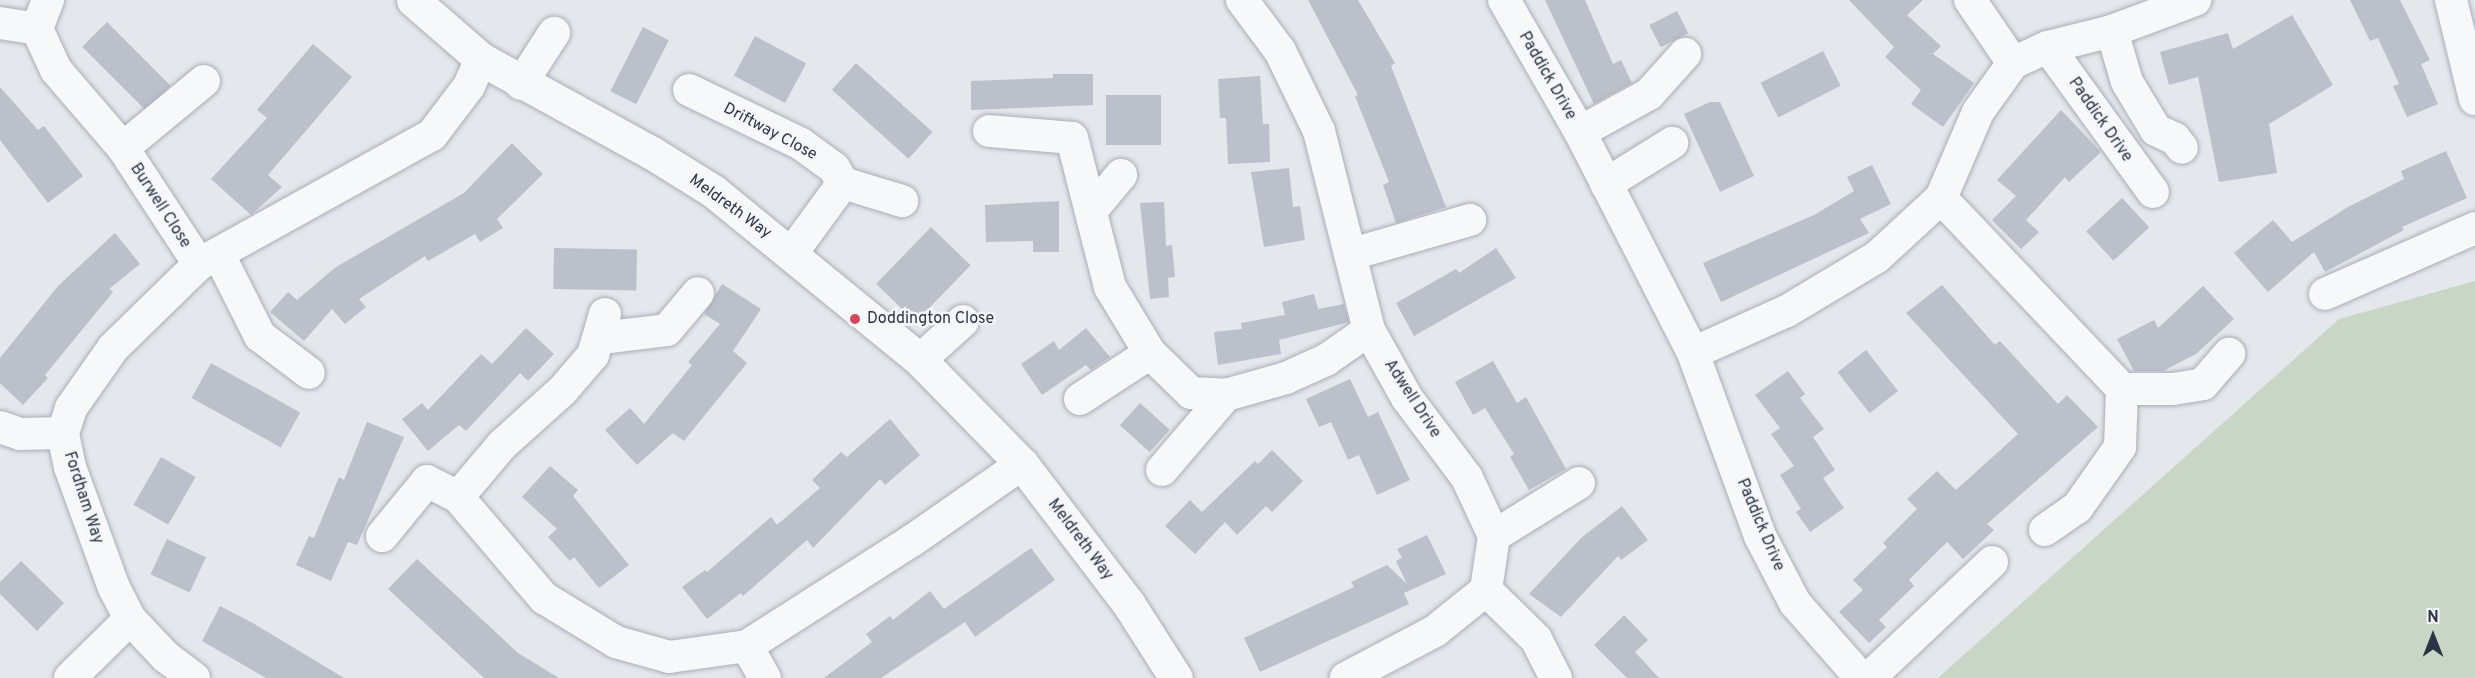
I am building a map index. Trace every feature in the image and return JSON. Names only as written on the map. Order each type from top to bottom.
[{"type":"street","points":[[0,23],[37,29],[48,0]]},
{"type":"street","name":"Meldreth Way","points":[[413,0],[481,59],[520,84],[662,159],[712,191],[920,360],[1022,464],[1128,603],[1176,678]]},
{"type":"street","name":"Adwell Drive","points":[[1242,0],[1280,51],[1319,131],[1352,254],[1369,330],[1407,398],[1467,478],[1494,536]]},
{"type":"street","name":"Paddick Drive","points":[[1504,0],[1580,132],[1693,352],[1760,536],[1790,594],[1861,678]]},
{"type":"street","points":[[1970,0],[2013,63]]},
{"type":"street","points":[[1693,352],[1787,311],[1877,257],[1941,198],[1978,112],[2013,63],[2048,47],[2112,31],[2195,0]]},
{"type":"street","points":[[2451,0],[2475,99]]},
{"type":"street","name":"Burwell Close","points":[[37,29],[56,70],[123,148],[209,260]]},
{"type":"street","points":[[2112,31],[2127,82],[2156,130],[2175,139],[2182,148]]},
{"type":"street","points":[[520,84],[554,33]]},
{"type":"street","name":"Paddick Drive","points":[[2048,47],[2153,192]]},
{"type":"street","points":[[1580,132],[1649,94],[1685,54]]},
{"type":"street","name":"Fordham Way","points":[[194,678],[166,657],[130,619],[114,588],[74,478],[63,434],[71,408],[113,348],[209,260],[353,176],[432,135],[469,86],[481,59]]},
{"type":"street","name":"Burwell Close","points":[[123,148],[204,81]]},
{"type":"street","name":"Driftway Close","points":[[689,90],[801,144],[834,168],[843,183]]},
{"type":"street","points":[[989,131],[1072,138],[1110,287],[1150,352],[1191,393],[1226,395],[1296,374],[1326,360],[1369,330]]},
{"type":"street","points":[[1606,184],[1672,143]]},
{"type":"street","points":[[1091,211],[1121,175]]},
{"type":"street","points":[[792,254],[843,183],[902,201]]},
{"type":"street","points":[[1941,198],[2122,389],[2120,447],[2077,508],[2045,530]]},
{"type":"street","points":[[1352,254],[1470,220]]},
{"type":"street","points":[[2325,294],[2475,228]]},
{"type":"street","points":[[209,260],[260,336],[309,373]]},
{"type":"street","points":[[458,497],[502,445],[563,390],[603,326],[667,330],[698,293]]},
{"type":"street","points":[[920,360],[963,321]]},
{"type":"street","points":[[1080,399],[1150,352]]},
{"type":"street","points":[[2122,389],[2173,389],[2203,384],[2229,354]]},
{"type":"street","points":[[1162,470],[1226,395]]},
{"type":"street","points":[[0,427],[20,434],[63,434]]},
{"type":"street","points":[[382,536],[427,481],[458,497],[544,598],[616,642],[666,667],[747,646],[913,540],[1022,464]]},
{"type":"street","points":[[1346,678],[1435,631],[1486,590],[1494,536],[1579,483]]},
{"type":"street","points":[[1869,678],[1992,562]]},
{"type":"street","points":[[1486,590],[1536,639],[1556,678]]},
{"type":"street","points":[[70,678],[130,619]]},
{"type":"street","points":[[747,646],[765,678]]},
{"type":"green space","points":[[2475,281],[2475,678],[1938,678],[2339,319]]},
{"type":"building","points":[[1308,0],[1358,0],[1395,63],[1391,66],[1446,207],[1396,223],[1383,185],[1389,182],[1355,96],[1358,95]]},
{"type":"building","points":[[1545,0],[1585,0],[1613,64],[1621,60],[1632,83],[1594,104]]},
{"type":"building","points":[[1849,0],[1923,0],[1907,15],[1941,46],[1933,54],[1974,83],[1943,127],[1911,104],[1921,90],[1885,57],[1894,47]]},
{"type":"building","points":[[2350,0],[2400,0],[2430,60],[2421,64],[2438,104],[2407,117],[2393,86],[2399,84],[2378,38],[2370,41]]},
{"type":"building","points":[[1677,11],[1688,33],[1661,47],[1649,25]]},
{"type":"building","points":[[2292,15],[2333,85],[2269,124],[2277,173],[2219,182],[2198,77],[2169,85],[2160,52],[2228,33],[2233,49]]},
{"type":"building","points":[[107,22],[171,86],[146,110],[82,47]]},
{"type":"building","points":[[643,27],[669,40],[636,104],[610,91]]},
{"type":"building","points":[[755,36],[806,63],[785,103],[734,76]]},
{"type":"building","points":[[313,44],[352,77],[268,175],[282,187],[251,215],[211,179],[267,118],[257,110]]},
{"type":"building","points":[[1823,51],[1841,86],[1778,118],[1761,83]]},
{"type":"building","points":[[856,63],[933,132],[908,159],[832,90]]},
{"type":"building","points":[[1053,74],[1093,74],[1093,105],[971,110],[971,81],[1053,78]]},
{"type":"building","points":[[1260,76],[1263,124],[1269,124],[1270,162],[1228,164],[1226,118],[1220,118],[1218,79]]},
{"type":"building","points":[[0,87],[38,130],[44,126],[83,176],[48,203],[0,140]]},
{"type":"building","points":[[1106,95],[1161,95],[1161,145],[1106,145]]},
{"type":"building","points":[[1710,102],[1720,102],[1754,176],[1720,192],[1684,114]]},
{"type":"building","points":[[2061,110],[2101,152],[2069,182],[2065,177],[2026,220],[2039,232],[2021,249],[1992,220],[2016,196],[1997,180]]},
{"type":"building","points":[[512,143],[543,174],[497,219],[503,228],[480,242],[475,234],[428,261],[425,256],[359,299],[366,307],[345,324],[332,309],[304,341],[270,312],[288,292],[297,300],[336,267],[464,193]]},
{"type":"building","points":[[2446,151],[2467,198],[2402,227],[2404,230],[2325,272],[2314,252],[2268,292],[2234,253],[2273,220],[2292,242],[2348,207],[2404,179],[2401,171]]},
{"type":"building","points":[[1872,165],[1891,204],[1860,219],[1869,233],[1721,302],[1703,263],[1814,215],[1854,191],[1847,177]]},
{"type":"building","points":[[1289,168],[1293,207],[1300,206],[1305,240],[1264,247],[1251,172]]},
{"type":"building","points":[[2122,198],[2149,227],[2113,261],[2086,231]]},
{"type":"building","points":[[1059,201],[1059,252],[1033,252],[1033,241],[986,242],[985,205]]},
{"type":"building","points":[[1164,202],[1166,246],[1172,245],[1175,277],[1168,278],[1169,297],[1150,299],[1140,203]]},
{"type":"building","points":[[931,227],[971,265],[916,322],[876,284]]},
{"type":"building","points":[[115,233],[140,264],[109,289],[113,292],[45,375],[48,378],[23,405],[0,383],[0,358],[58,286]]},
{"type":"building","points":[[554,248],[637,249],[636,290],[553,289]]},
{"type":"building","points":[[1496,248],[1516,278],[1414,336],[1396,303],[1456,269],[1459,273]]},
{"type":"building","points":[[722,284],[761,309],[733,351],[747,363],[684,441],[673,433],[637,465],[605,430],[630,408],[644,424],[692,365],[688,362],[720,324],[704,314]]},
{"type":"building","points":[[1942,285],[1995,345],[2000,341],[2058,404],[2067,395],[2098,427],[1987,524],[1994,530],[1963,559],[1947,542],[1909,580],[1914,586],[1879,620],[1886,627],[1869,643],[1839,612],[1863,590],[1853,580],[1887,547],[1883,543],[1917,509],[1907,499],[1937,471],[1956,490],[2018,434],[1906,313]]},
{"type":"building","points":[[2203,286],[2234,319],[2196,354],[2163,371],[2134,371],[2117,339],[2154,320],[2158,328]]},
{"type":"building","points":[[1314,294],[1318,309],[1344,304],[1349,322],[1279,340],[1281,354],[1218,365],[1214,332],[1242,329],[1241,323],[1285,315],[1282,302]]},
{"type":"building","points":[[526,328],[554,354],[528,381],[520,373],[466,431],[459,425],[428,451],[402,419],[422,403],[428,410],[481,354],[492,364]]},
{"type":"building","points":[[1086,328],[1110,357],[1091,370],[1086,365],[1042,395],[1021,364],[1054,341],[1059,350]]},
{"type":"building","points":[[1866,350],[1898,391],[1870,413],[1838,372]]},
{"type":"building","points":[[1493,361],[1517,403],[1526,397],[1566,469],[1529,490],[1510,457],[1514,454],[1485,408],[1473,415],[1455,382]]},
{"type":"building","points":[[211,363],[300,412],[281,447],[192,398]]},
{"type":"building","points":[[1788,371],[1805,394],[1800,398],[1824,429],[1813,437],[1835,470],[1823,478],[1844,508],[1810,532],[1796,512],[1801,509],[1780,475],[1794,466],[1771,434],[1780,428],[1755,395]]},
{"type":"building","points":[[1350,379],[1368,417],[1378,412],[1410,480],[1377,495],[1359,455],[1348,460],[1331,422],[1319,427],[1306,399]]},
{"type":"building","points":[[1140,403],[1170,430],[1150,452],[1120,425]]},
{"type":"building","points":[[890,419],[920,455],[885,485],[880,479],[813,548],[807,540],[743,596],[741,593],[707,619],[682,587],[705,570],[707,572],[771,517],[777,525],[820,488],[812,480],[841,452],[847,457]]},
{"type":"building","points":[[367,422],[404,437],[357,545],[348,542],[331,581],[296,565],[309,536],[314,538],[339,477],[344,480]]},
{"type":"building","points":[[1272,450],[1303,481],[1272,512],[1266,506],[1237,535],[1225,522],[1195,554],[1165,526],[1190,500],[1202,512],[1255,461],[1258,464]]},
{"type":"building","points":[[161,457],[196,477],[168,525],[134,505]]},
{"type":"building","points":[[550,466],[578,490],[573,496],[629,565],[599,588],[574,557],[570,561],[548,537],[557,529],[522,497]]},
{"type":"building","points":[[1622,506],[1648,540],[1621,560],[1618,556],[1561,617],[1529,594],[1581,538]]},
{"type":"building","points":[[1427,535],[1446,574],[1404,593],[1409,604],[1260,672],[1244,638],[1354,587],[1351,582],[1387,565],[1407,584],[1396,561],[1402,558],[1397,549]]},
{"type":"building","points":[[167,539],[206,557],[189,593],[151,574]]},
{"type":"building","points":[[1031,548],[1055,580],[975,637],[965,622],[881,678],[824,678],[872,642],[866,634],[890,616],[893,620],[930,591],[944,609]]},
{"type":"building","points":[[417,559],[518,653],[559,678],[484,678],[388,589]]},
{"type":"building","points":[[21,561],[64,603],[37,631],[0,594],[0,582]]},
{"type":"building","points":[[220,606],[344,678],[266,678],[202,641]]},
{"type":"building","points":[[1624,615],[1648,640],[1635,652],[1659,678],[1627,678],[1594,645]]},
{"type":"place","name":"Doddington Close","points":[[855,319]]}]
